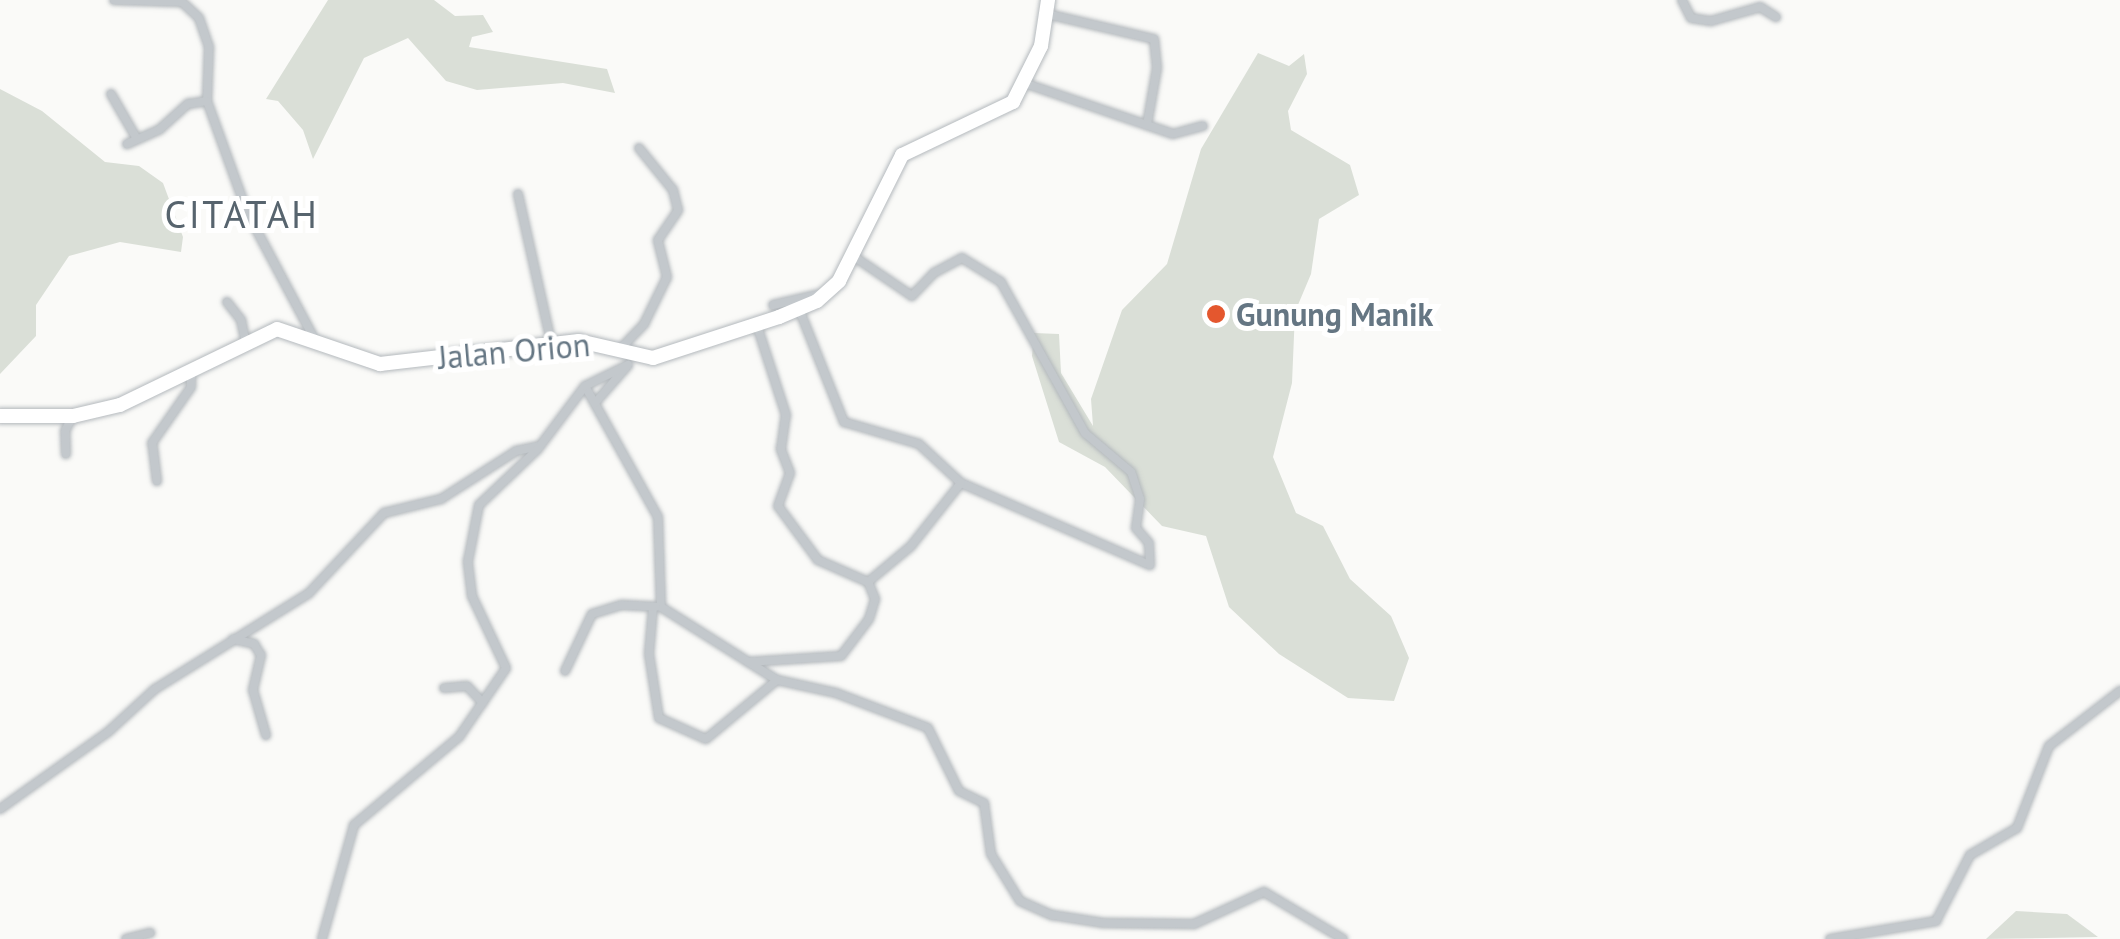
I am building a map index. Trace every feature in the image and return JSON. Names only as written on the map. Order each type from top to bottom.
[{"type":"highway","points":[[646,357],[757,326],[828,292],[856,258],[885,180],[902,155],[996,114],[1027,84],[1047,7]]},
{"type":"highway","name":"Jalan Orion","points":[[0,416],[72,416],[120,405],[190,366],[277,329],[312,336],[380,364],[551,342],[622,347],[646,357]]},
{"type":"street","points":[[114,0],[170,0],[194,12],[209,48],[207,101],[248,214],[312,336]]},
{"type":"street","points":[[1682,0],[1690,18],[1711,21],[1760,8],[1776,16]]},
{"type":"street","points":[[1047,7],[1154,39],[1157,68],[1146,125]]},
{"type":"street","points":[[1027,84],[1173,134],[1203,126]]},
{"type":"street","points":[[111,94],[137,139]]},
{"type":"street","points":[[127,144],[160,130],[188,104],[207,101]]},
{"type":"street","points":[[622,347],[644,324],[667,276],[658,240],[678,210],[673,190],[639,148]]},
{"type":"street","points":[[518,194],[551,342]]},
{"type":"street","points":[[799,308],[844,422],[919,444],[960,483],[1150,565],[1149,543],[1136,528],[1140,499],[1130,472],[1085,433],[1001,282],[962,258],[934,272],[912,296],[856,258]]},
{"type":"street","points":[[773,304],[828,292]]},
{"type":"street","points":[[227,302],[241,320],[246,339]]},
{"type":"street","points":[[757,326],[786,414],[781,449],[790,473],[778,506],[823,565],[868,582]]},
{"type":"street","points":[[322,939],[354,825],[459,738],[506,664],[472,596],[468,561],[478,506],[541,446],[585,386],[646,357]]},
{"type":"street","points":[[595,403],[628,365]]},
{"type":"street","points":[[157,481],[152,443],[191,387],[190,366]]},
{"type":"street","points":[[585,386],[658,517],[657,607],[649,654],[660,718],[706,739],[777,680]]},
{"type":"street","points":[[66,454],[64,431],[72,416]]},
{"type":"street","points":[[0,809],[108,732],[155,688],[320,584],[384,514],[432,502],[516,450],[541,446]]},
{"type":"street","points":[[868,582],[910,546],[960,483]]},
{"type":"street","points":[[744,663],[841,656],[869,619],[874,600],[868,582]]},
{"type":"street","points":[[565,671],[592,614],[657,607],[777,680],[836,692],[928,728],[959,791],[984,803],[997,869],[1020,901],[1038,910],[1103,924],[1194,924],[1264,892],[1343,939]]},
{"type":"street","points":[[234,639],[254,644],[262,654],[252,690],[266,735]]},
{"type":"street","points":[[444,688],[468,686],[483,703]]},
{"type":"street","points":[[1830,939],[1936,921],[1970,855],[2017,828],[2049,746],[2120,691]]},
{"type":"street","points":[[126,939],[150,934]]},
{"type":"shaded area","points":[[328,0],[434,0],[455,16],[483,15],[493,32],[472,37],[469,47],[607,69],[615,93],[563,83],[477,90],[446,81],[408,38],[364,58],[313,159],[303,130],[278,101],[266,99]]},
{"type":"shaded area","points":[[1258,53],[1289,66],[1304,54],[1307,74],[1288,111],[1291,130],[1350,165],[1359,195],[1319,219],[1311,274],[1295,312],[1292,383],[1273,457],[1296,513],[1323,526],[1350,579],[1391,616],[1409,658],[1394,701],[1348,698],[1279,654],[1229,607],[1206,536],[1162,526],[1105,467],[1059,442],[1032,356],[1034,333],[1059,334],[1061,373],[1093,426],[1091,399],[1122,310],[1167,264],[1201,149]]},
{"type":"shaded area","points":[[0,89],[42,111],[105,162],[139,166],[163,183],[183,237],[181,252],[120,242],[69,256],[36,305],[36,336],[0,374]]},
{"type":"shaded area","points":[[2016,911],[2067,914],[2098,937],[1986,939]]},
{"type":"place","name":"Gunung Manik","points":[[1216,314]]},
{"type":"district","name":"CITATAH","points":[[242,214]]}]
